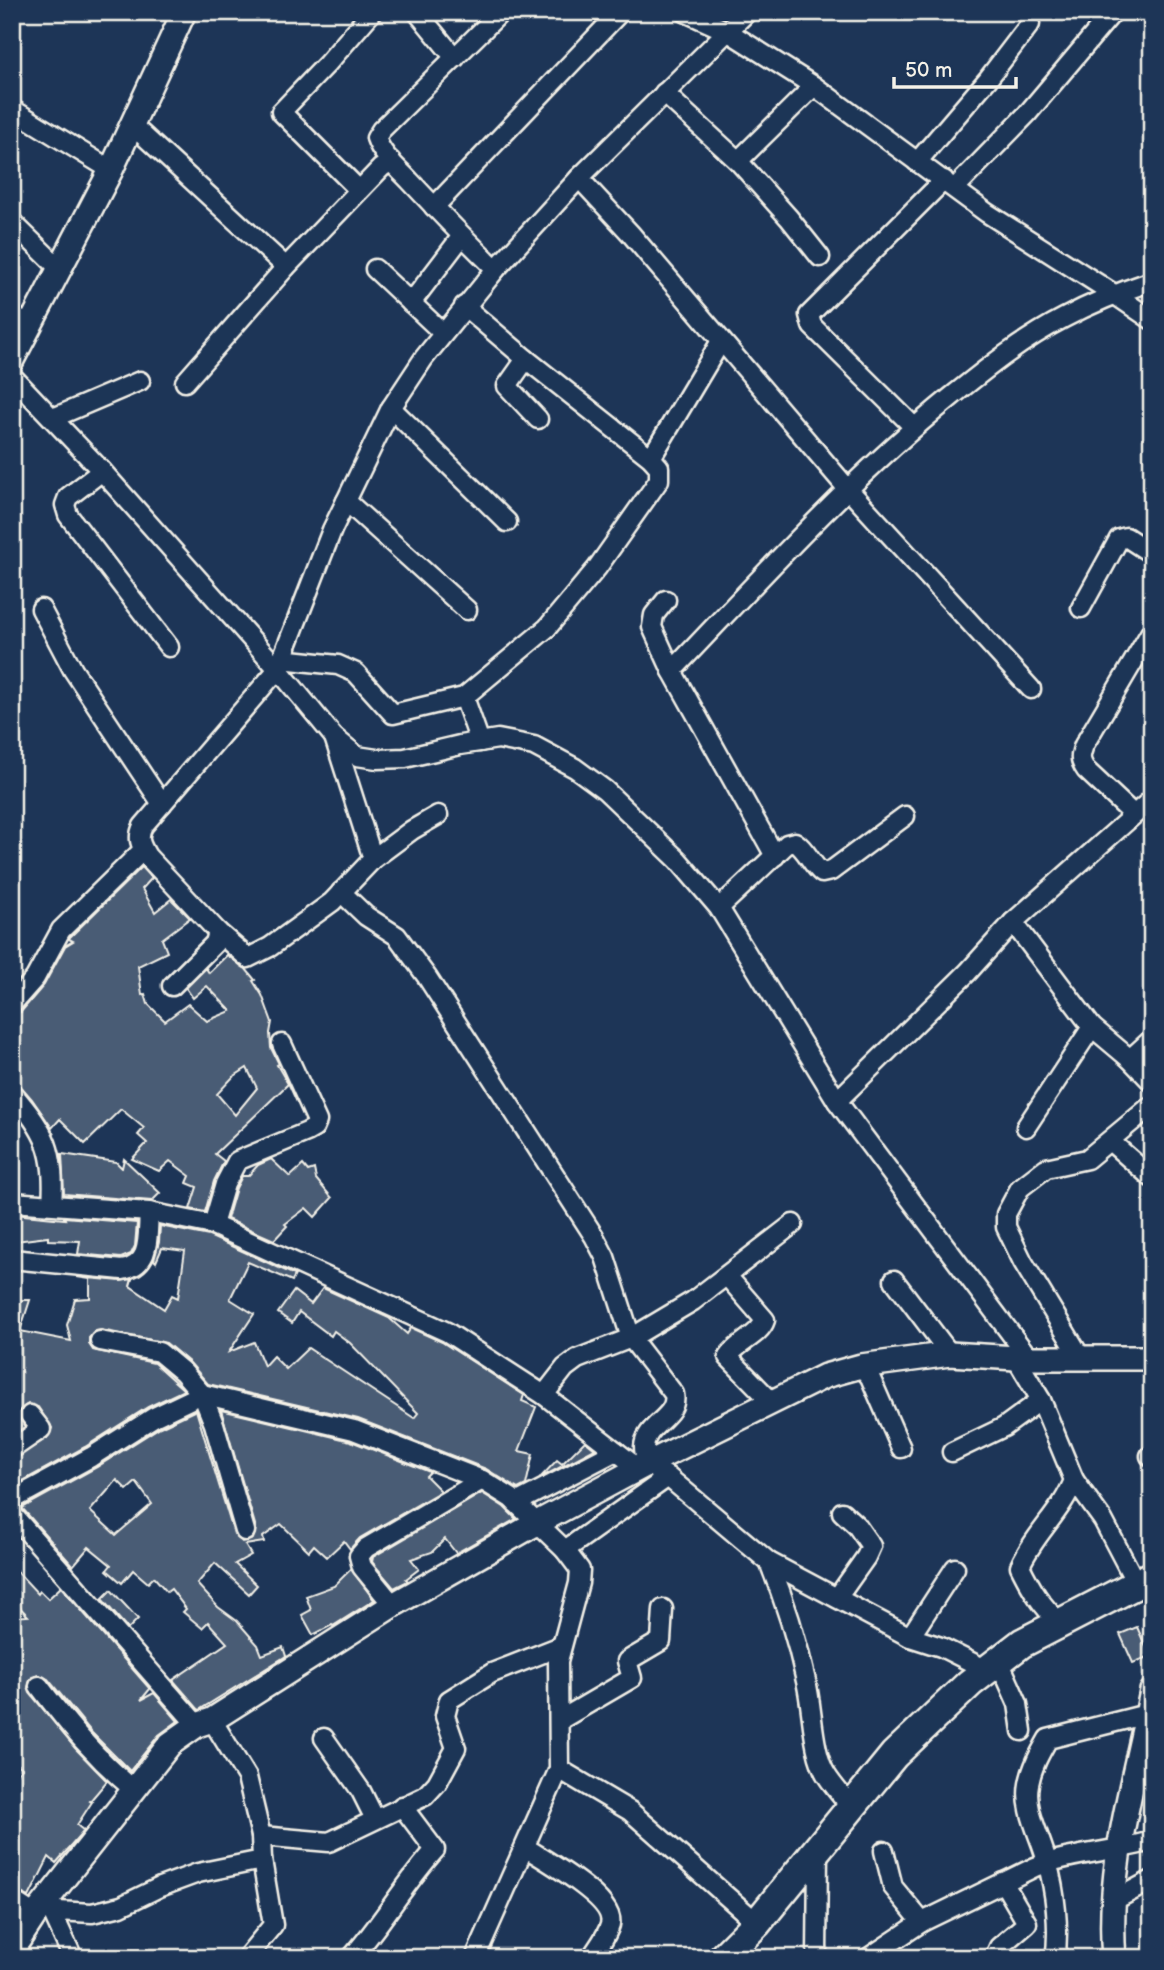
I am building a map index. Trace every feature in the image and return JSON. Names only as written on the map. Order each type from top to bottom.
[{"type":"main road","points":[[722,1958],[757,1923],[894,1755],[993,1665],[1022,1643],[1060,1623],[1147,1585]]},
{"type":"street","points":[[12,360],[30,330],[111,170],[184,12]]},
{"type":"street","points":[[359,190],[281,113],[372,12]]},
{"type":"street","points":[[417,12],[455,58]]},
{"type":"street","points":[[496,269],[379,148],[376,138],[501,12]]},
{"type":"street","points":[[434,207],[620,12]]},
{"type":"street","points":[[685,12],[727,30],[814,86],[986,213],[1152,320]]},
{"type":"street","points":[[438,815],[412,830],[373,859],[332,902],[270,947],[248,958],[218,932],[143,850],[139,835],[280,664],[346,500],[391,408],[424,358],[464,306],[579,178],[747,12]]},
{"type":"street","points":[[914,427],[812,326],[809,315],[1027,114],[1113,12]]},
{"type":"street","points":[[917,162],[988,79],[1030,24]]},
{"type":"street","points":[[738,161],[814,86]]},
{"type":"street","points":[[664,93],[738,161],[820,257]]},
{"type":"street","points":[[12,109],[111,170]]},
{"type":"street","points":[[132,125],[286,267]]},
{"type":"street","points":[[185,382],[286,267],[381,167],[391,161]]},
{"type":"street","points":[[579,178],[630,233],[847,488],[1031,689]]},
{"type":"street","points":[[12,222],[61,270]]},
{"type":"street","points":[[411,303],[462,236]]},
{"type":"street","points":[[375,269],[443,333]]},
{"type":"street","points":[[672,671],[847,488],[914,427],[1024,341],[1063,318],[1114,294],[1152,281]]},
{"type":"street","points":[[280,664],[338,665],[356,673],[393,714],[464,697],[547,628],[597,568],[659,480],[659,467],[651,458],[464,306]]},
{"type":"street","points":[[12,314],[30,330]]},
{"type":"street","points":[[651,458],[721,341]]},
{"type":"street","points":[[526,359],[507,386],[538,419]]},
{"type":"street","points":[[12,376],[280,664],[334,737],[357,756],[377,759],[405,758],[498,739],[534,746],[575,768],[605,790],[678,860],[719,908],[837,1101],[1023,1358],[1074,1480],[1147,1585]]},
{"type":"street","points":[[53,418],[140,381]]},
{"type":"street","points":[[391,408],[507,522]]},
{"type":"street","points":[[102,471],[68,497],[65,505],[68,515],[169,647]]},
{"type":"street","points":[[346,500],[467,610]]},
{"type":"street","points":[[1081,608],[1119,539],[1126,537],[1152,554]]},
{"type":"street","points":[[666,600],[654,615],[652,626],[672,671],[775,856]]},
{"type":"street","points":[[41,609],[73,670],[162,804]]},
{"type":"street","points":[[1133,814],[1086,770],[1080,762],[1080,754],[1152,630]]},
{"type":"street","points":[[464,697],[480,742]]},
{"type":"street","points":[[334,737],[373,859]]},
{"type":"street","points":[[837,1101],[968,972],[1013,922],[1152,799]]},
{"type":"street","points":[[719,908],[787,844],[795,842],[803,847],[814,867],[822,873],[831,871],[905,816]]},
{"type":"street","points":[[12,1004],[35,978],[61,930],[143,850]]},
{"type":"street","points":[[341,892],[366,916],[397,936],[435,988],[594,1236],[605,1257],[631,1338],[674,1394],[676,1402],[647,1437],[643,1466]]},
{"type":"street","points":[[1013,922],[1092,1027],[1152,1082]]},
{"type":"street","points":[[172,986],[215,943],[218,932]]},
{"type":"street","points":[[1026,1127],[1092,1027]]},
{"type":"street","points":[[1130,1059],[1152,1039]]},
{"type":"street","points":[[213,1225],[225,1184],[237,1161],[307,1132],[314,1128],[317,1121],[282,1044]]},
{"type":"street","points":[[12,1093],[42,1130],[52,1164],[52,1204]]},
{"type":"street","points":[[1081,1358],[1023,1262],[1006,1227],[1006,1214],[1020,1188],[1046,1168],[1087,1159],[1111,1142],[1152,1105]]},
{"type":"street","points":[[1111,1142],[1152,1178]]},
{"type":"street","points":[[12,1202],[149,1212],[213,1225],[447,1332],[544,1395],[616,1451],[668,1477],[769,1562],[910,1637],[993,1665],[1018,1704],[1022,1731]]},
{"type":"street","points":[[12,1259],[122,1270],[133,1268],[140,1263],[146,1250],[149,1212]]},
{"type":"street","points":[[544,1395],[565,1368],[578,1359],[631,1338],[693,1301],[793,1224]]},
{"type":"street","points":[[727,1276],[765,1320],[762,1328],[734,1349],[728,1357],[772,1402]]},
{"type":"street","points":[[894,1280],[950,1353]]},
{"type":"street","points":[[100,1341],[159,1352],[183,1372],[202,1394],[214,1424],[244,1531]]},
{"type":"street","points":[[12,1950],[170,1744],[393,1605],[643,1466],[825,1376],[861,1366],[950,1353],[1023,1358],[1152,1358]]},
{"type":"street","points":[[861,1366],[870,1377],[901,1448]]},
{"type":"street","points":[[12,1500],[91,1458],[154,1417],[202,1394],[354,1430],[482,1480],[516,1503],[565,1550],[579,1570],[579,1583],[561,1646],[557,1673],[559,1769],[475,1958]]},
{"type":"street","points":[[952,1452],[1004,1427],[1041,1400]]},
{"type":"street","points":[[12,1449],[41,1429],[30,1415]]},
{"type":"street","points":[[516,1503],[616,1451]]},
{"type":"street","points":[[565,1550],[668,1477]]},
{"type":"street","points":[[393,1605],[362,1567],[359,1556],[366,1548],[482,1480]]},
{"type":"street","points":[[1060,1623],[1043,1607],[1020,1566],[1025,1553],[1067,1499],[1074,1480]]},
{"type":"street","points":[[837,1598],[866,1558],[871,1546],[857,1526],[842,1512]]},
{"type":"street","points":[[12,1514],[205,1722],[247,1777],[261,1836],[262,1860],[274,1925],[246,1958]]},
{"type":"street","points":[[769,1562],[785,1599],[804,1670],[811,1701],[815,1740],[825,1774],[850,1806]]},
{"type":"street","points":[[910,1637],[955,1568]]},
{"type":"street","points":[[560,1720],[632,1678],[627,1661],[661,1641],[663,1609]]},
{"type":"street","points":[[261,1836],[329,1842],[425,1796],[437,1783],[456,1748],[445,1716],[449,1700],[492,1674],[561,1646]]},
{"type":"street","points":[[39,1686],[76,1735],[134,1790]]},
{"type":"street","points":[[1114,1958],[1111,1926],[1117,1850],[1152,1691]]},
{"type":"street","points":[[1055,1958],[1056,1919],[1047,1862],[1031,1815],[1028,1786],[1036,1760],[1048,1739],[1147,1714]]},
{"type":"street","points":[[324,1738],[361,1791],[375,1819]]},
{"type":"street","points":[[559,1769],[630,1811],[757,1923]]},
{"type":"street","points":[[351,1958],[386,1916],[414,1873],[435,1850],[402,1806]]},
{"type":"street","points":[[868,1958],[922,1922],[1047,1862],[1152,1841]]},
{"type":"street","points":[[524,1847],[590,1891],[610,1913],[610,1924],[591,1958]]},
{"type":"street","points":[[817,1958],[818,1850]]},
{"type":"street","points":[[884,1851],[893,1887],[922,1922]]},
{"type":"street","points":[[12,1900],[42,1912],[92,1913],[121,1906],[198,1872],[262,1860]]},
{"type":"street","points":[[1112,1901],[1152,1880]]},
{"type":"street","points":[[994,1958],[999,1947],[1027,1923],[1003,1882]]},
{"type":"street","points":[[42,1912],[73,1958]]},
{"type":"building","points":[[142,867],[152,878],[142,889],[155,912],[171,899],[190,918],[162,939],[167,952],[138,966],[142,995],[145,994],[148,1004],[165,1021],[188,1004],[207,1021],[231,1011],[207,986],[193,998],[186,988],[206,968],[209,973],[227,955],[246,969],[255,980],[253,981],[262,995],[272,1022],[271,1048],[288,1084],[215,1154],[224,1161],[214,1181],[205,1212],[190,1209],[197,1187],[187,1183],[190,1176],[170,1161],[159,1171],[132,1159],[147,1143],[138,1135],[144,1128],[121,1109],[85,1144],[60,1119],[52,1128],[20,1085],[12,1082],[12,1015],[21,1012],[44,985],[65,946],[73,941],[70,937]],"holes":[[[247,1068],[257,1088],[235,1115],[217,1094],[233,1077]]]},
{"type":"building","points":[[62,1154],[116,1162],[122,1168],[124,1159],[160,1193],[152,1201],[64,1194]]},
{"type":"building","points":[[271,1159],[290,1177],[303,1165],[308,1171],[314,1169],[316,1179],[332,1198],[315,1217],[306,1208],[285,1224],[287,1226],[274,1240],[227,1219],[242,1176],[248,1176],[258,1165]]},
{"type":"building","points":[[14,1214],[137,1223],[135,1246],[131,1254],[121,1258],[78,1254],[80,1241],[48,1240],[48,1237],[16,1241]]},
{"type":"building","points":[[160,1226],[209,1236],[295,1275],[292,1281],[248,1262],[230,1299],[254,1314],[229,1352],[254,1342],[264,1366],[273,1356],[286,1369],[308,1348],[414,1418],[418,1413],[350,1343],[334,1331],[331,1336],[299,1312],[292,1323],[278,1313],[294,1291],[311,1304],[323,1288],[389,1318],[407,1334],[411,1328],[442,1342],[524,1395],[522,1401],[536,1407],[519,1451],[533,1454],[526,1485],[518,1489],[486,1469],[358,1419],[208,1384],[190,1363],[166,1343],[101,1330],[89,1338],[93,1350],[154,1363],[184,1390],[148,1407],[85,1447],[12,1487],[12,1460],[47,1438],[52,1428],[38,1407],[28,1404],[19,1411],[19,1417],[25,1427],[12,1435],[12,1300],[30,1300],[20,1331],[71,1341],[67,1325],[75,1299],[90,1298],[90,1279],[77,1277],[121,1281],[132,1279],[130,1286],[164,1309],[172,1295],[178,1298],[185,1251],[162,1248],[156,1262],[154,1260]]},
{"type":"building","points":[[196,1410],[234,1534],[242,1542],[253,1539],[256,1528],[221,1410],[351,1441],[430,1472],[426,1476],[441,1491],[360,1538],[350,1549],[344,1541],[327,1557],[314,1545],[309,1551],[281,1524],[263,1537],[264,1542],[245,1545],[251,1555],[235,1564],[257,1585],[249,1594],[215,1563],[197,1584],[218,1607],[237,1621],[258,1645],[262,1655],[283,1647],[286,1656],[199,1710],[173,1680],[227,1643],[208,1622],[202,1628],[183,1612],[186,1609],[171,1589],[167,1592],[154,1577],[148,1583],[133,1570],[122,1583],[107,1570],[111,1565],[89,1547],[73,1566],[22,1508],[97,1467],[160,1427]],"holes":[[[117,1480],[127,1490],[136,1482],[152,1504],[116,1535],[90,1511]]]},
{"type":"building","points":[[585,1441],[595,1449],[540,1478],[557,1460],[562,1464]]},
{"type":"building","points":[[482,1493],[504,1507],[516,1519],[456,1553],[445,1539],[432,1552],[411,1559],[419,1569],[406,1579],[408,1581],[394,1588],[372,1562],[373,1557]]},
{"type":"building","points":[[12,1566],[38,1594],[40,1591],[48,1599],[61,1587],[150,1689],[141,1700],[154,1693],[178,1721],[159,1735],[130,1771],[92,1733],[48,1679],[38,1675],[32,1677],[28,1687],[30,1693],[75,1748],[107,1781],[90,1801],[92,1802],[77,1825],[84,1831],[56,1863],[49,1857],[29,1897],[12,1889],[12,1779],[22,1768],[12,1759],[12,1617],[28,1616],[12,1599]]},
{"type":"building","points":[[351,1569],[374,1600],[333,1626],[313,1635],[302,1615],[311,1610],[306,1596],[334,1586]]},
{"type":"building","points":[[111,1590],[138,1619],[128,1629],[102,1599]]},
{"type":"building","points":[[1137,1627],[1150,1656],[1133,1663],[1120,1634]]}]
